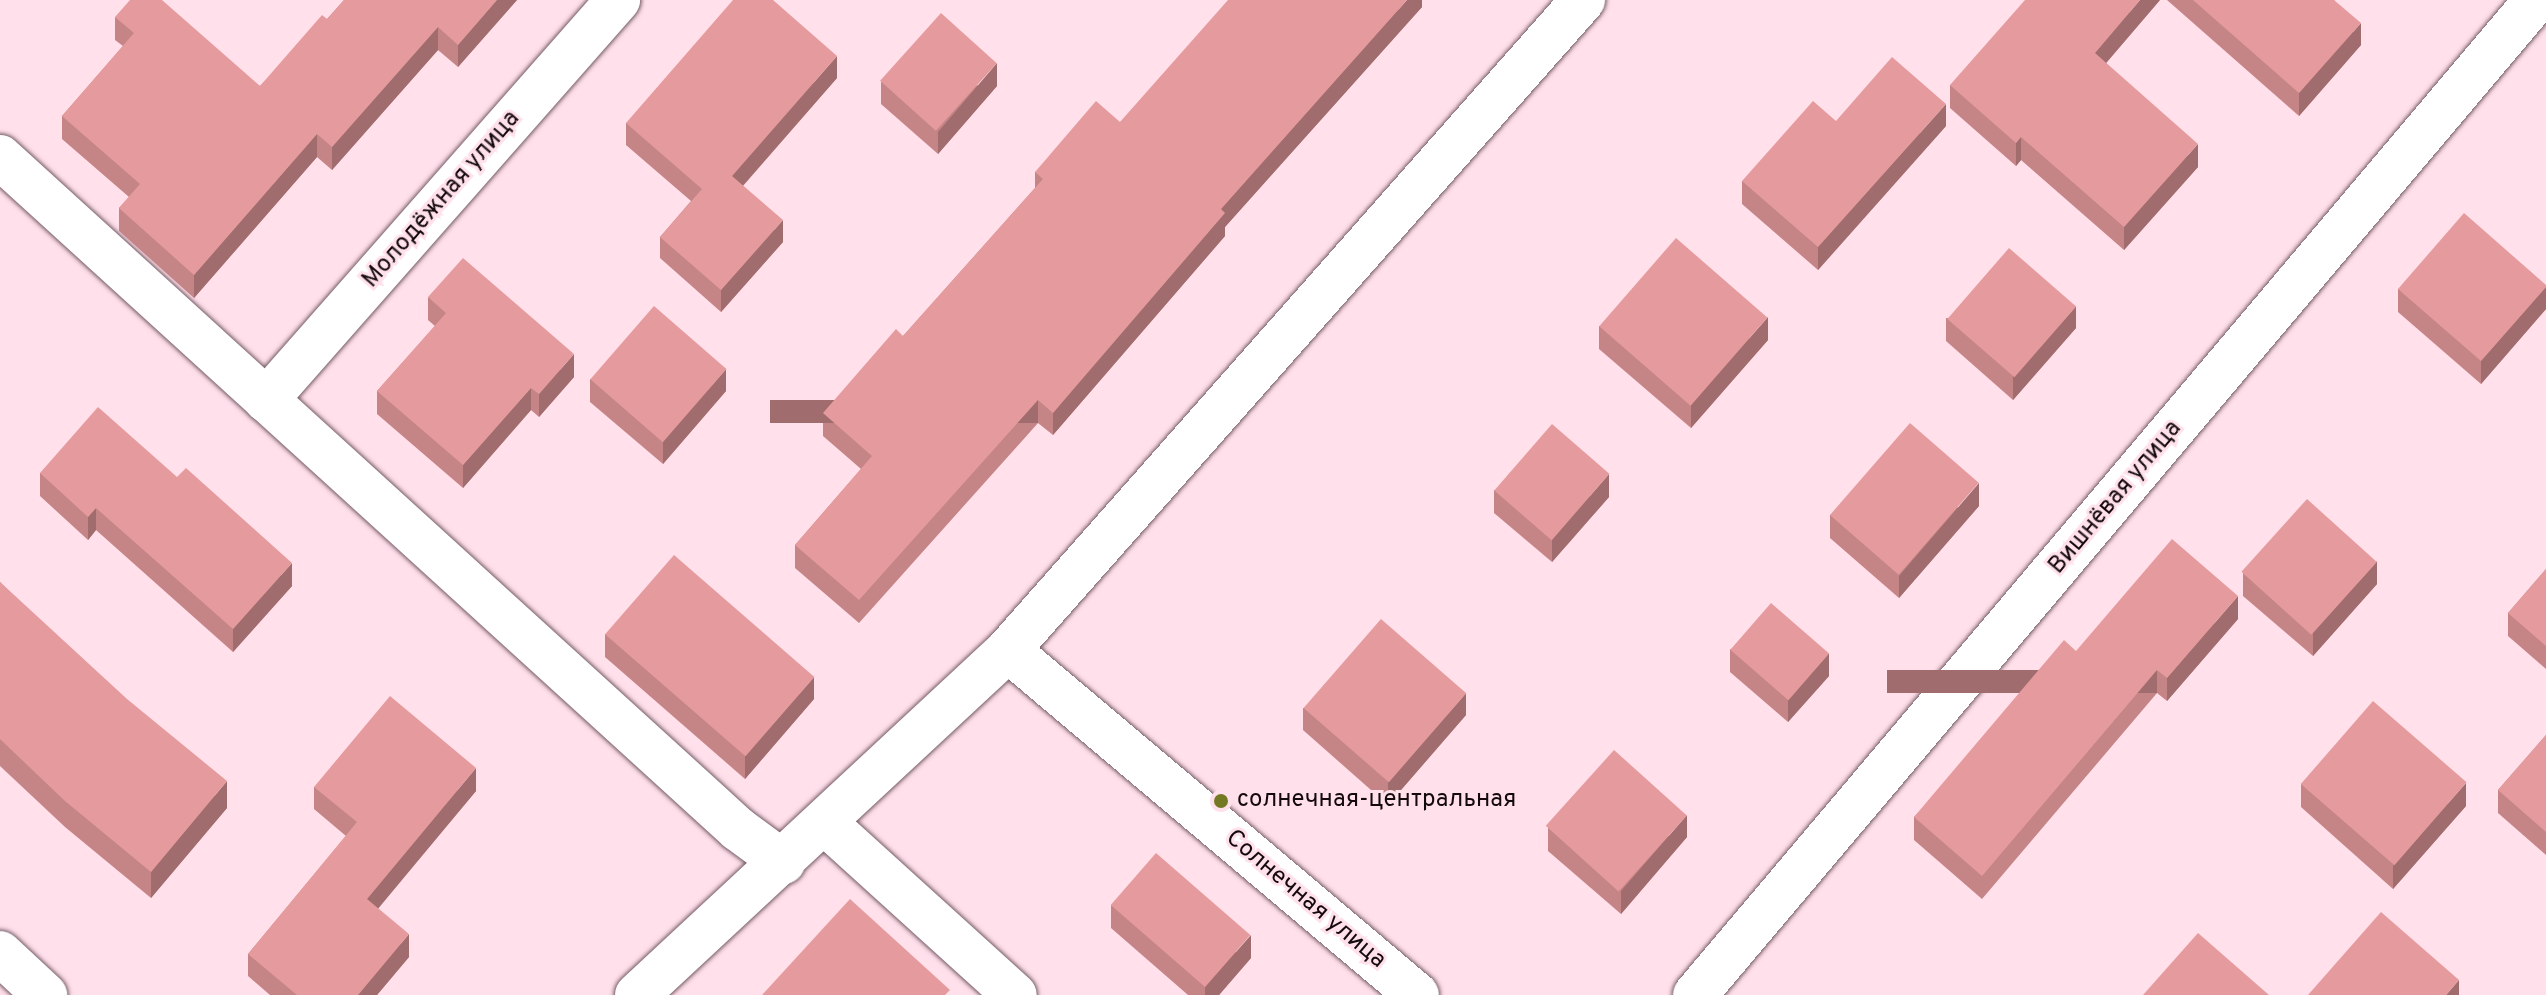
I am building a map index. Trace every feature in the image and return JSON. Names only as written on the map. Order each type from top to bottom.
[{"type":"street","name":"Молодёжная улица","points":[[266,400],[618,0]]},
{"type":"street","points":[[637,995],[1008,650],[1583,0]]},
{"type":"street","name":"Вишнёвая улица","points":[[1695,995],[2536,0]]},
{"type":"street","points":[[0,157],[738,829],[783,862]]},
{"type":"street","name":"Солнечная улица","points":[[1008,650],[1417,995]]},
{"type":"street","points":[[825,823],[1015,995]]},
{"type":"street","points":[[0,953],[45,995]]},
{"type":"building","points":[[130,0],[162,0],[260,86],[322,15],[327,19],[344,0],[497,0],[458,45],[438,27],[332,147],[317,134],[194,275],[119,208],[140,184],[62,116],[134,33],[115,17]]},
{"type":"building","points":[[733,0],[773,0],[837,56],[732,176],[783,220],[721,290],[660,237],[702,189],[626,123]]},
{"type":"building","points":[[1228,0],[1407,0],[1221,209],[1225,213],[1053,413],[1038,400],[859,600],[795,545],[872,456],[823,413],[896,329],[903,336],[1043,179],[1035,172],[1096,101],[1120,122]]},
{"type":"building","points":[[2025,0],[2140,0],[2095,53],[2198,144],[2124,227],[2021,137],[2016,143],[1950,85]]},
{"type":"building","points":[[2193,0],[2334,0],[2361,23],[2299,93]]},
{"type":"building","points":[[941,13],[997,63],[936,131],[880,81]]},
{"type":"building","points":[[1892,57],[1946,104],[1818,247],[1742,181],[1813,101],[1836,121]]},
{"type":"building","points":[[2464,213],[2546,285],[2481,361],[2398,289]]},
{"type":"building","points":[[1676,238],[1767,317],[1691,406],[1599,326]]},
{"type":"building","points":[[2009,248],[2076,306],[2014,377],[1947,319]]},
{"type":"building","points":[[463,258],[574,354],[539,394],[531,388],[463,465],[377,391],[446,313],[428,297]]},
{"type":"building","points":[[654,306],[726,369],[663,442],[590,379]]},
{"type":"building","points":[[98,407],[177,477],[186,468],[292,563],[233,629],[96,508],[88,517],[40,473]]},
{"type":"building","points":[[1910,423],[1979,483],[1899,575],[1830,515]]},
{"type":"building","points":[[1552,424],[1609,474],[1552,540],[1494,490]]},
{"type":"building","points":[[2307,499],[2377,562],[2311,635],[2241,572]]},
{"type":"building","points":[[2172,539],[2238,596],[2167,678],[2157,670],[1982,876],[1914,817],[2064,640],[2076,651]]},
{"type":"building","points":[[674,555],[814,677],[745,756],[605,634]]},
{"type":"building","points":[[2546,569],[2546,646],[2508,613]]},
{"type":"building","points":[[0,582],[127,699],[227,781],[151,872],[65,801],[0,739]]},
{"type":"building","points":[[1771,603],[1829,654],[1788,700],[1730,650]]},
{"type":"building","points":[[1381,619],[1466,693],[1389,782],[1304,708]]},
{"type":"building","points":[[390,696],[476,768],[367,899],[409,934],[358,995],[297,995],[248,954],[357,822],[314,787]]},
{"type":"building","points":[[2373,701],[2467,782],[2394,865],[2301,784]]},
{"type":"building","points":[[2546,735],[2546,832],[2498,790]]},
{"type":"building","points":[[1614,750],[1687,816],[1619,891],[1546,826]]},
{"type":"building","points":[[1156,853],[1250,935],[1205,987],[1111,905]]},
{"type":"building","points":[[850,899],[950,990],[945,995],[762,995]]},
{"type":"building","points":[[2381,912],[2459,980],[2446,995],[2308,995]]},
{"type":"building","points":[[2198,933],[2269,995],[2143,995]]},
{"type":"place","name":"солнечная-центральная","points":[[1221,801]]}]
